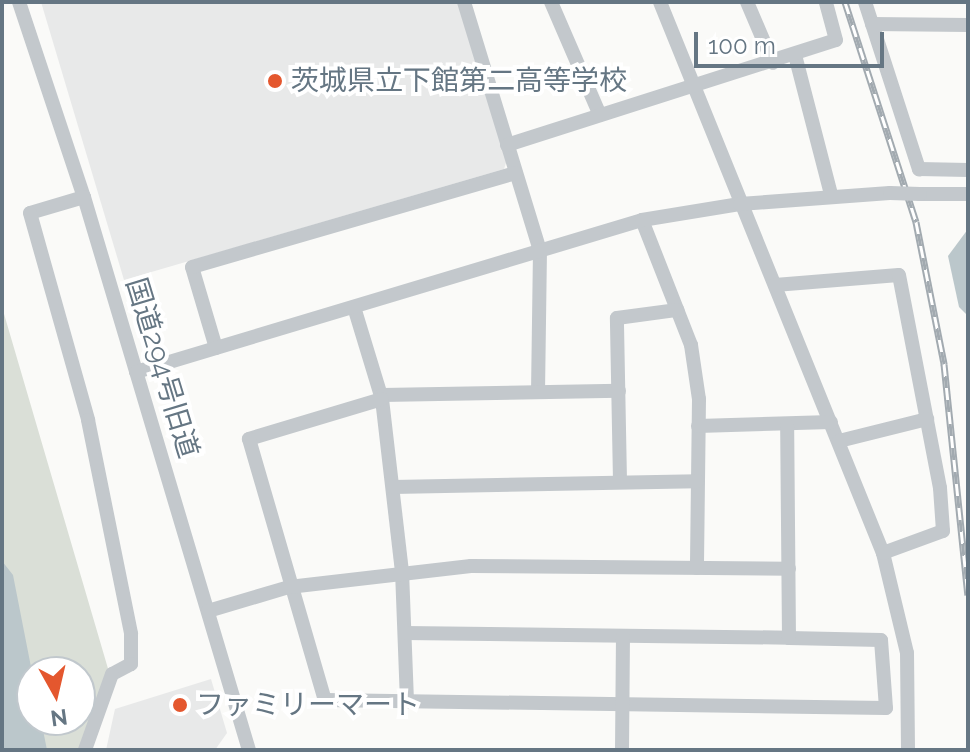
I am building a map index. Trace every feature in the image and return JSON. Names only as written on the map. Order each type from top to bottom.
[{"type":"street","name":"国道294号旧道","points":[[19,2],[84,197],[249,750]]},
{"type":"street","points":[[464,2],[540,250],[538,392]]},
{"type":"street","points":[[551,2],[600,115]]},
{"type":"street","points":[[660,2],[883,553],[907,653],[908,750]]},
{"type":"street","points":[[747,2],[773,63]]},
{"type":"street","points":[[507,145],[773,63],[836,40],[826,2]]},
{"type":"street","points":[[865,2],[919,169],[968,170]]},
{"type":"street","points":[[872,24],[968,25]]},
{"type":"street","points":[[795,55],[831,194]]},
{"type":"street","points":[[216,348],[192,267],[516,173]]},
{"type":"street","points":[[136,372],[642,220],[740,204],[831,194],[968,194]]},
{"type":"street","points":[[84,197],[30,213],[88,420],[131,634],[131,664],[112,674],[85,750]]},
{"type":"street","points":[[642,220],[691,345],[698,426],[697,568]]},
{"type":"street","points":[[775,285],[899,275],[927,419],[943,531],[883,553]]},
{"type":"street","points":[[354,307],[382,397],[402,571],[407,702]]},
{"type":"street","points":[[620,481],[617,318],[677,310]]},
{"type":"street","points":[[405,633],[881,640],[886,708],[325,700],[289,587],[249,439],[382,397],[619,391]]},
{"type":"street","points":[[839,441],[927,419]]},
{"type":"street","points":[[698,426],[787,426],[831,422]]},
{"type":"street","points":[[787,426],[789,638]]},
{"type":"street","points":[[393,487],[697,481]]},
{"type":"street","points":[[208,611],[289,587],[402,571],[471,566],[789,569]]},
{"type":"street","points":[[622,750],[623,636]]},
{"type":"shaded area","name":"茨城県立下館第二高等学校","points":[[41,2],[464,2],[507,160],[504,169],[124,280]]},
{"type":"shaded area","points":[[968,229],[968,316],[959,307],[948,256]]},
{"type":"shaded area","points":[[2,307],[109,672],[96,706],[96,656],[16,656],[16,736],[84,736],[79,750],[2,750]]},
{"type":"shaded area","points":[[2,561],[13,575],[29,656],[16,656],[16,736],[44,736],[47,750],[2,750]]},
{"type":"shaded area","points":[[211,679],[227,733],[215,750],[106,750],[115,709]]},
{"type":"railway","points":[[845,2],[916,222],[944,364],[968,595]]},
{"type":"place","name":"茨城県立下館第二高等学校","points":[[275,81]]},
{"type":"place","name":"ファミリーマート","points":[[180,705]]}]
